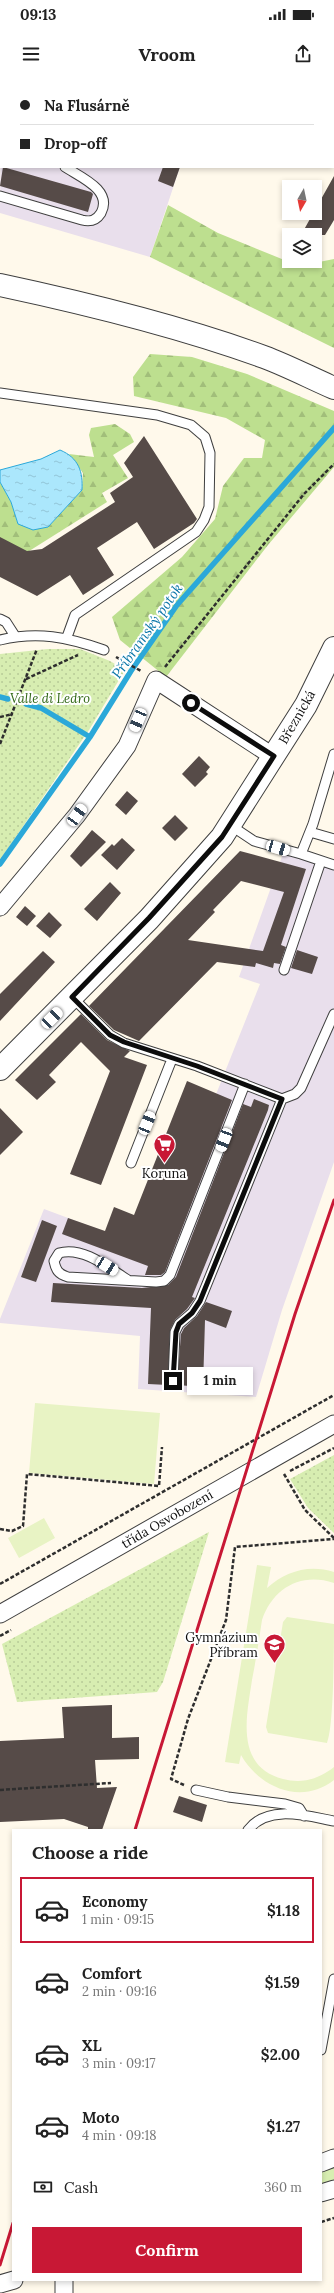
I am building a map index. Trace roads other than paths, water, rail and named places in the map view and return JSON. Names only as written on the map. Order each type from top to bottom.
[{"type":"street","points":[[0,285],[61,298],[210,338],[266,358],[334,388]]},
{"type":"street","name":"Březnická","points":[[0,1069],[149,918],[230,825],[306,705],[333,651]]},
{"type":"street","points":[[0,907],[77,815],[127,746],[153,678],[274,756]]},
{"type":"street","name":"třída Osvobození","points":[[0,1614],[334,1424]]},
{"type":"street","points":[[322,2163],[334,2158]]},
{"type":"street","points":[[322,2193],[334,2190]]},
{"type":"street","points":[[0,2284],[12,2281]]},
{"type":"street","points":[[64,2281],[64,2293]]},
{"type":"lane","points":[[0,196],[89,222],[96,219],[101,212],[103,195],[98,188],[67,168]]},
{"type":"lane","points":[[0,393],[157,415],[191,425],[205,438],[210,453],[209,507],[204,520],[196,532],[75,615],[67,637]]},
{"type":"lane","points":[[0,619],[6,622],[15,636]]},
{"type":"lane","points":[[0,640],[15,636],[67,637],[100,648]]},
{"type":"lane","points":[[301,854],[310,832],[334,754]]},
{"type":"lane","points":[[230,825],[254,841],[334,865]]},
{"type":"lane","points":[[310,832],[334,839]]},
{"type":"lane","points":[[284,970],[321,861]]},
{"type":"lane","points":[[72,997],[110,1035],[124,1042],[245,1084],[282,1099],[295,1094],[301,1088],[334,1014]]},
{"type":"lane","points":[[131,1163],[172,1059]]},
{"type":"lane","points":[[128,1280],[96,1260],[78,1252],[66,1251],[59,1253],[54,1261],[56,1270],[60,1274],[68,1277],[156,1282],[164,1281],[170,1275],[245,1084]]},
{"type":"lane","points":[[173,1381],[176,1332],[179,1324],[192,1313],[200,1301],[282,1099]]},
{"type":"lane","points":[[196,1790],[228,1797],[285,1804],[298,1808],[304,1816]]},
{"type":"lane","points":[[249,1829],[263,1817],[275,1814],[304,1816],[334,1821]]},
{"type":"lane","points":[[322,2046],[332,2004],[334,1979]]},
{"type":"water","points":[[60,450],[76,461],[82,477],[82,490],[48,527],[33,530],[18,524],[11,502],[0,482],[0,470],[41,459]]},
{"type":"waterway","name":"Příbramský potok","points":[[0,864],[90,737],[131,671],[177,605],[334,428]]},
{"type":"waterway","points":[[0,697],[8,699]]},
{"type":"waterway","points":[[26,704],[41,708],[90,737]]},
{"type":"railway","points":[[135,1829],[295,1314],[334,1200]]},
{"type":"railway","points":[[0,2265],[12,2226]]},
{"type":"place","name":"Koruna","points":[[164,1164]]},
{"type":"place","name":"Gymnázium Příbram","points":[[274,1664]]},
{"type":"park label","name":"Valle di Ledro","points":[[50,698]]}]
